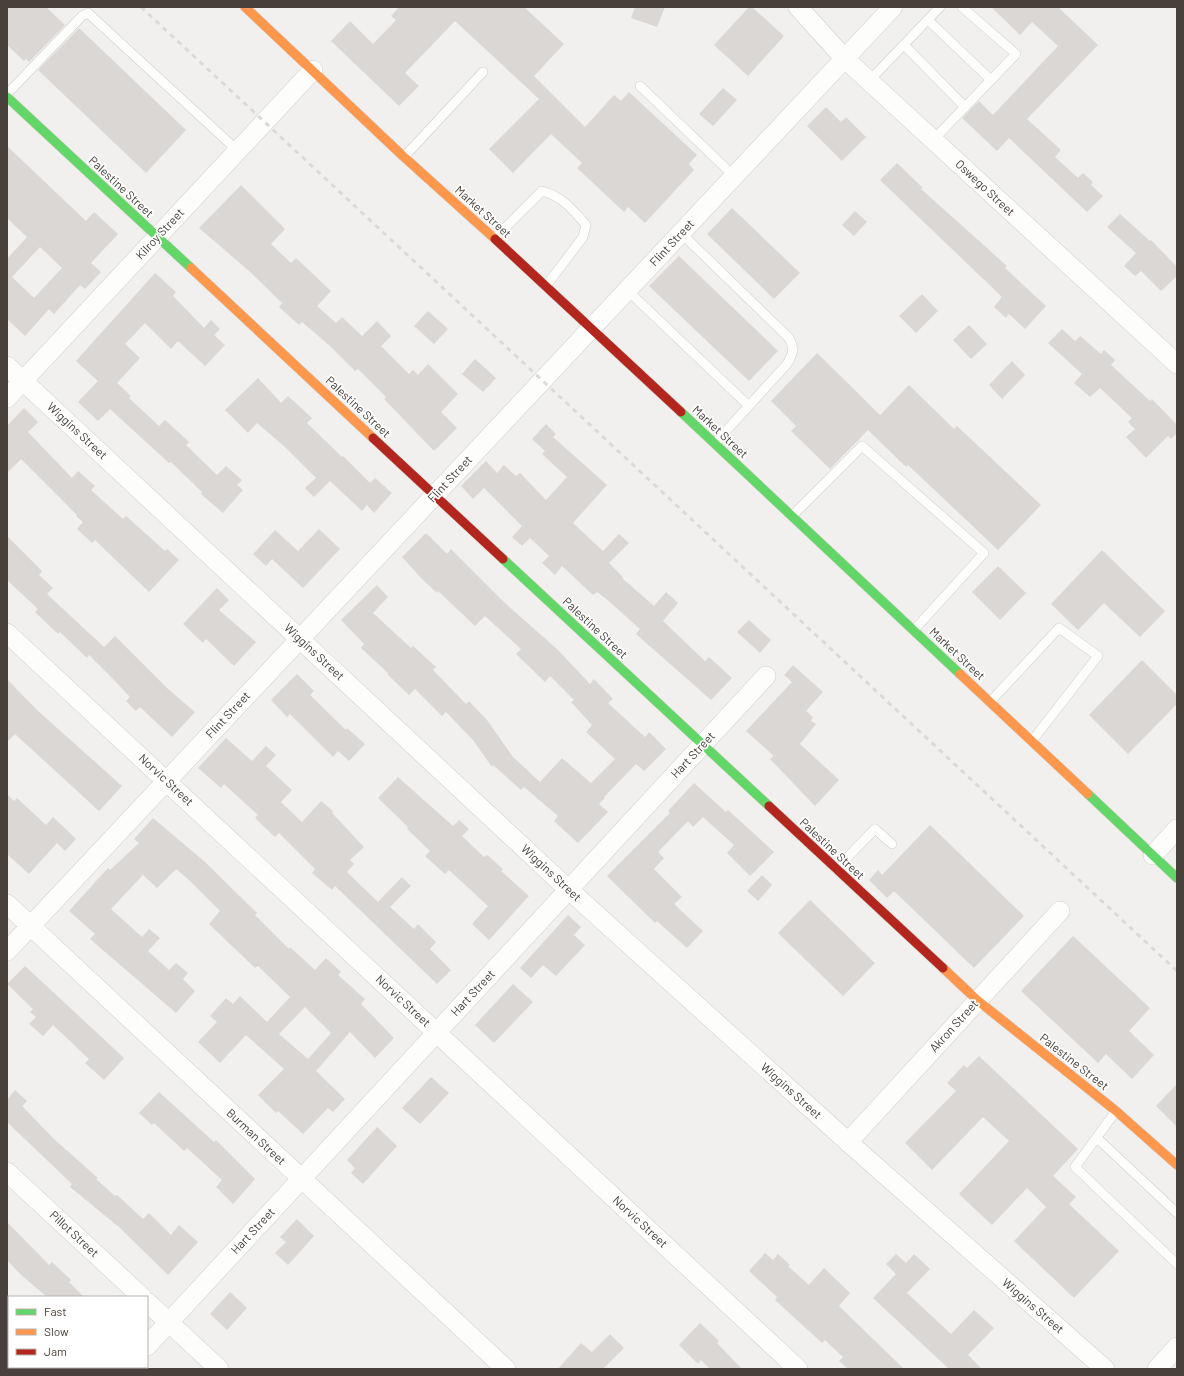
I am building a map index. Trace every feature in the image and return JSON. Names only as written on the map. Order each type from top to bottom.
[{"type":"street","name":"Market Street","points":[[245,7],[404,157],[592,328],[1177,878]]},
{"type":"street","name":"Oswego Street","points":[[798,7],[844,58],[1177,364]]},
{"type":"street","name":"Flint Street","points":[[7,951],[893,7]]},
{"type":"street","name":"Kilroy Street","points":[[7,398],[313,70]]},
{"type":"street","name":"Palestine Street","points":[[7,95],[157,237],[977,1000],[1116,1111],[1177,1165]]},
{"type":"street","name":"Wiggins Street","points":[[7,366],[569,890],[848,1142],[1104,1369]]},
{"type":"street","name":"Norvic Street","points":[[7,633],[798,1369]]},
{"type":"street","name":"Hart Street","points":[[148,1345],[766,676]]},
{"type":"street","points":[[1153,855],[1177,829]]},
{"type":"street","name":"Burman Street","points":[[7,904],[506,1369]]},
{"type":"street","name":"Akron Street","points":[[848,1142],[1060,910]]},
{"type":"street","name":"Pillot Street","points":[[7,1172],[141,1296]]},
{"type":"street","points":[[148,1303],[219,1369]]},
{"type":"street","points":[[1157,1369],[1177,1347]]},
{"type":"lane","points":[[869,81],[940,7]]},
{"type":"lane","points":[[933,140],[1016,54],[962,7]]},
{"type":"lane","points":[[7,95],[82,16],[88,13],[238,150]]},
{"type":"lane","points":[[928,20],[991,80]]},
{"type":"lane","points":[[904,45],[965,107]]},
{"type":"lane","points":[[404,157],[483,72]]},
{"type":"lane","points":[[640,86],[734,176]]},
{"type":"lane","points":[[494,239],[542,191],[551,194],[566,203],[586,225],[583,237],[546,286]]},
{"type":"lane","points":[[681,233],[789,338],[794,347],[792,356],[787,364],[715,444]]},
{"type":"lane","points":[[628,290],[749,406]]},
{"type":"lane","points":[[792,516],[862,446],[984,553],[914,630]]},
{"type":"lane","points":[[990,702],[1059,628],[1098,656],[1032,742]]},
{"type":"lane","points":[[836,869],[875,829],[892,844]]},
{"type":"lane","points":[[1116,1111],[1075,1167],[1177,1264]]},
{"type":"lane","points":[[1097,1138],[1177,1213]]},
{"type":"building","points":[[7,7],[46,7],[65,25],[29,62],[26,59],[24,61],[7,45]]},
{"type":"building","points":[[399,7],[524,7],[564,44],[534,76],[585,127],[614,95],[621,101],[629,92],[697,155],[689,164],[694,170],[645,223],[628,207],[624,212],[577,168],[582,163],[551,134],[513,173],[489,149],[539,99],[455,21],[405,73],[419,86],[399,106],[331,41],[350,21],[373,44],[396,20],[391,16]]},
{"type":"building","points":[[635,7],[665,7],[657,27],[631,18]]},
{"type":"building","points":[[749,7],[752,7],[784,36],[748,76],[714,45]]},
{"type":"building","points":[[991,7],[1058,7],[1098,45],[1027,119],[1061,150],[1055,157],[1078,178],[1083,173],[1093,182],[1091,185],[1103,196],[1087,212],[1009,138],[997,151],[962,118],[979,101],[993,115],[1058,46],[1032,22],[1020,35]]},
{"type":"building","points":[[79,28],[186,130],[146,173],[38,70]]},
{"type":"building","points":[[723,88],[737,100],[713,126],[699,114]]},
{"type":"building","points":[[826,107],[841,122],[846,117],[866,137],[842,161],[807,126]]},
{"type":"building","points":[[7,146],[86,221],[94,212],[118,234],[91,263],[101,272],[85,289],[80,285],[54,314],[49,309],[25,336],[7,319],[7,259],[27,237],[7,218]],"holes":[[[40,247],[62,268],[34,298],[12,277]]]},
{"type":"building","points":[[897,163],[923,188],[921,189],[1007,266],[1005,268],[1046,306],[1025,329],[1009,314],[1006,318],[994,307],[1002,297],[880,180]]},
{"type":"building","points":[[241,185],[285,229],[271,244],[291,263],[296,258],[331,291],[317,306],[336,323],[342,317],[362,336],[377,321],[391,336],[381,346],[409,374],[413,370],[418,375],[428,364],[458,394],[441,412],[457,428],[434,451],[384,399],[386,397],[358,369],[355,371],[330,346],[302,322],[299,325],[279,307],[282,303],[248,270],[199,228]]},
{"type":"building","points":[[732,208],[800,273],[774,299],[707,234]]},
{"type":"building","points":[[855,211],[867,222],[854,236],[842,225]]},
{"type":"building","points":[[1120,214],[1150,241],[1151,240],[1177,267],[1177,276],[1161,291],[1141,271],[1135,276],[1124,266],[1136,253],[1107,227]]},
{"type":"building","points":[[679,256],[778,351],[749,381],[649,286]]},
{"type":"building","points":[[155,273],[176,292],[173,296],[204,328],[211,320],[220,329],[214,335],[225,345],[205,366],[178,341],[171,349],[145,323],[125,344],[140,358],[117,383],[131,396],[129,398],[159,426],[165,420],[189,442],[186,445],[217,475],[226,466],[242,480],[237,485],[243,490],[223,513],[201,494],[202,492],[171,462],[169,463],[110,409],[98,421],[78,402],[98,381],[76,361]]},
{"type":"building","points":[[922,294],[938,311],[916,333],[899,316]]},
{"type":"building","points":[[428,311],[448,329],[434,344],[414,326]]},
{"type":"building","points":[[969,325],[987,344],[971,359],[953,340]]},
{"type":"building","points":[[1062,329],[1075,341],[1080,336],[1101,354],[1104,350],[1115,360],[1111,365],[1150,401],[1152,399],[1177,425],[1177,433],[1171,439],[1168,436],[1146,458],[1126,437],[1135,429],[1128,422],[1132,418],[1100,388],[1090,397],[1074,383],[1082,374],[1048,343]]},
{"type":"building","points":[[817,353],[880,415],[909,385],[954,429],[957,426],[1041,505],[998,550],[908,465],[906,467],[868,430],[830,469],[791,431],[796,426],[771,401]]},
{"type":"building","points":[[475,359],[496,378],[483,392],[462,374]]},
{"type":"building","points":[[1012,361],[1025,375],[1002,399],[989,385]]},
{"type":"building","points":[[258,378],[281,403],[288,396],[312,418],[307,423],[370,483],[375,478],[392,493],[374,513],[367,505],[362,511],[330,481],[314,497],[305,488],[316,478],[285,447],[257,423],[248,433],[225,410]]},
{"type":"building","points":[[24,408],[38,422],[28,432],[72,478],[78,471],[95,486],[91,490],[123,519],[126,516],[165,551],[167,549],[179,560],[149,592],[95,540],[92,543],[77,529],[83,522],[21,459],[7,473],[7,426]]},
{"type":"building","points":[[546,424],[556,434],[553,437],[607,485],[573,523],[603,551],[619,534],[629,543],[609,563],[623,577],[622,578],[654,606],[666,592],[678,603],[663,621],[705,661],[709,657],[732,678],[711,700],[636,634],[640,629],[604,597],[597,592],[593,595],[562,566],[555,575],[542,563],[549,556],[530,538],[522,546],[512,537],[522,526],[484,488],[473,499],[461,486],[486,461],[497,473],[504,465],[516,476],[520,473],[546,500],[567,477],[542,454],[545,451],[532,439]]},
{"type":"building","points":[[319,529],[340,549],[303,588],[272,559],[266,566],[253,554],[275,530],[298,551]]},
{"type":"building","points":[[426,533],[447,554],[451,549],[505,603],[557,649],[590,684],[594,679],[613,699],[608,703],[645,737],[649,732],[666,749],[644,771],[636,764],[604,797],[605,798],[599,804],[608,812],[578,843],[554,821],[558,816],[524,787],[521,790],[493,765],[492,767],[473,740],[446,712],[442,716],[415,689],[409,695],[361,648],[364,644],[341,620],[377,585],[388,597],[373,613],[411,648],[413,646],[436,667],[433,670],[466,704],[469,701],[487,720],[513,757],[540,782],[562,758],[591,783],[615,759],[586,732],[592,725],[571,702],[574,700],[550,676],[545,682],[516,654],[521,649],[485,616],[475,626],[438,591],[437,593],[422,579],[402,557]]},
{"type":"building","points":[[7,536],[42,571],[39,575],[53,588],[47,594],[104,647],[115,636],[168,689],[195,712],[172,737],[140,707],[136,711],[126,701],[130,697],[113,679],[89,655],[87,658],[60,632],[58,634],[35,612],[38,609],[7,580]]},
{"type":"building","points":[[1102,550],[1165,611],[1140,637],[1104,603],[1078,630],[1051,604]]},
{"type":"building","points":[[998,566],[1026,593],[1000,620],[972,592]]},
{"type":"building","points":[[217,588],[229,600],[219,610],[256,642],[234,666],[206,639],[203,643],[183,624]]},
{"type":"building","points":[[749,620],[771,640],[760,653],[737,632]]},
{"type":"building","points":[[1142,660],[1177,695],[1177,704],[1128,754],[1089,715]]},
{"type":"building","points":[[793,665],[823,692],[806,711],[813,717],[811,721],[816,724],[800,744],[839,780],[815,806],[770,759],[774,756],[746,731],[792,682],[784,675]]},
{"type":"building","points":[[297,674],[314,691],[310,695],[346,730],[347,728],[365,744],[349,761],[338,751],[333,757],[290,714],[287,717],[271,700]]},
{"type":"building","points":[[7,679],[38,711],[122,786],[99,811],[15,734],[7,742]]},
{"type":"building","points":[[226,738],[252,761],[266,746],[276,755],[266,766],[292,790],[281,802],[302,822],[321,801],[333,811],[332,813],[364,847],[350,860],[354,864],[347,872],[378,902],[402,877],[411,886],[390,907],[414,929],[418,924],[436,942],[430,949],[451,970],[437,984],[335,886],[332,890],[312,873],[315,869],[279,833],[275,837],[255,818],[258,815],[224,784],[221,788],[198,768]]},
{"type":"building","points":[[398,777],[453,826],[459,820],[469,829],[462,836],[484,857],[487,855],[503,869],[501,871],[529,896],[489,940],[472,924],[488,906],[449,870],[445,874],[425,856],[430,851],[378,798]]},
{"type":"building","points":[[694,783],[726,812],[728,810],[774,852],[750,876],[727,853],[734,845],[703,817],[693,827],[688,821],[658,852],[664,858],[654,869],[682,897],[674,904],[703,931],[687,948],[657,921],[655,923],[607,876],[670,813],[668,811]]},
{"type":"building","points":[[7,794],[14,801],[17,798],[46,825],[53,817],[76,839],[65,851],[57,843],[29,874],[7,854]]},
{"type":"building","points":[[153,818],[205,862],[257,913],[255,915],[289,949],[290,947],[315,970],[326,958],[341,972],[338,975],[365,999],[361,1004],[394,1038],[375,1058],[350,1032],[316,1071],[345,1099],[333,1112],[328,1108],[303,1134],[278,1111],[276,1113],[258,1095],[284,1069],[246,1035],[220,1063],[198,1042],[217,1022],[210,1016],[226,998],[233,1004],[240,996],[267,1022],[290,997],[258,966],[255,968],[209,924],[220,911],[188,879],[176,869],[157,888],[143,875],[111,909],[142,937],[149,929],[160,938],[148,951],[169,970],[176,963],[188,973],[183,979],[195,991],[176,1013],[90,939],[95,934],[69,911],[108,868],[110,870],[139,843],[134,839]],"holes":[[[305,1007],[331,1033],[308,1059],[279,1034]]]},
{"type":"building","points":[[930,825],[1024,916],[974,968],[894,891],[887,898],[869,880],[878,870],[882,875]]},
{"type":"building","points":[[762,875],[772,885],[758,901],[747,891]]},
{"type":"building","points":[[810,900],[875,963],[843,996],[778,933]]},
{"type":"building","points":[[568,915],[581,927],[574,935],[585,945],[556,976],[543,965],[531,978],[520,968]]},
{"type":"building","points":[[1073,936],[1150,1008],[1129,1031],[1154,1055],[1132,1079],[1106,1054],[1098,1063],[1021,991]]},
{"type":"building","points":[[25,966],[124,1058],[104,1080],[85,1063],[89,1059],[53,1025],[43,1036],[29,1024],[36,1017],[30,1012],[33,1009],[7,984]]},
{"type":"building","points":[[513,984],[533,1002],[494,1043],[475,1025]]},
{"type":"building","points":[[979,1056],[1078,1149],[1053,1176],[1076,1197],[1069,1204],[1119,1251],[1074,1298],[1014,1241],[1046,1207],[1027,1188],[992,1225],[959,1194],[1009,1141],[983,1117],[932,1170],[905,1143],[956,1091],[947,1083],[964,1065],[967,1068]]},
{"type":"building","points":[[431,1077],[449,1093],[420,1124],[402,1108]]},
{"type":"building","points":[[1177,1084],[1177,1127],[1156,1106]]},
{"type":"building","points":[[15,1090],[27,1101],[22,1106],[55,1140],[98,1178],[96,1179],[115,1196],[117,1195],[143,1219],[149,1213],[171,1235],[179,1225],[198,1242],[168,1275],[119,1227],[70,1187],[72,1184],[7,1122],[7,1100]]},
{"type":"building","points":[[159,1092],[214,1142],[216,1140],[255,1179],[233,1204],[216,1187],[222,1180],[187,1148],[184,1151],[154,1123],[152,1125],[139,1113]]},
{"type":"building","points":[[377,1127],[397,1146],[363,1184],[351,1173],[355,1168],[347,1160]]},
{"type":"building","points":[[297,1219],[314,1236],[288,1265],[275,1253],[286,1242],[280,1237]]},
{"type":"building","points":[[7,1222],[49,1265],[52,1262],[71,1280],[69,1282],[83,1296],[46,1296],[20,1274],[7,1260]]},
{"type":"building","points":[[765,1253],[773,1260],[778,1254],[790,1265],[788,1266],[809,1285],[824,1268],[850,1293],[839,1306],[904,1369],[848,1369],[839,1361],[843,1357],[825,1340],[822,1343],[775,1300],[777,1297],[749,1271]]},
{"type":"building","points":[[896,1254],[906,1263],[914,1254],[930,1269],[907,1293],[951,1334],[974,1310],[994,1328],[968,1355],[982,1369],[949,1369],[873,1298],[896,1274],[886,1264]]},
{"type":"building","points":[[230,1292],[247,1308],[227,1330],[210,1314]]},
{"type":"building","points":[[700,1323],[719,1341],[717,1343],[742,1369],[710,1369],[701,1360],[698,1364],[679,1345]]},
{"type":"building","points":[[610,1334],[624,1348],[603,1369],[558,1369],[581,1343],[592,1352]]},
{"type":"railway","points":[[141,7],[1177,971]]},
{"type":"traffic: fast","points":[[7,97],[191,268]]},
{"type":"traffic: fast","points":[[681,412],[960,674]]},
{"type":"traffic: fast","points":[[503,559],[769,806]]},
{"type":"traffic: fast","points":[[1088,794],[1177,878]]},
{"type":"traffic: slow","points":[[245,7],[404,157],[495,239]]},
{"type":"traffic: slow","points":[[191,268],[373,438]]},
{"type":"traffic: slow","points":[[960,674],[1088,794]]},
{"type":"traffic: slow","points":[[943,968],[977,1000],[1116,1111],[1177,1165]]},
{"type":"traffic: jam","points":[[495,239],[681,412]]},
{"type":"traffic: jam","points":[[373,438],[503,559]]},
{"type":"traffic: jam","points":[[769,806],[943,968]]}]
